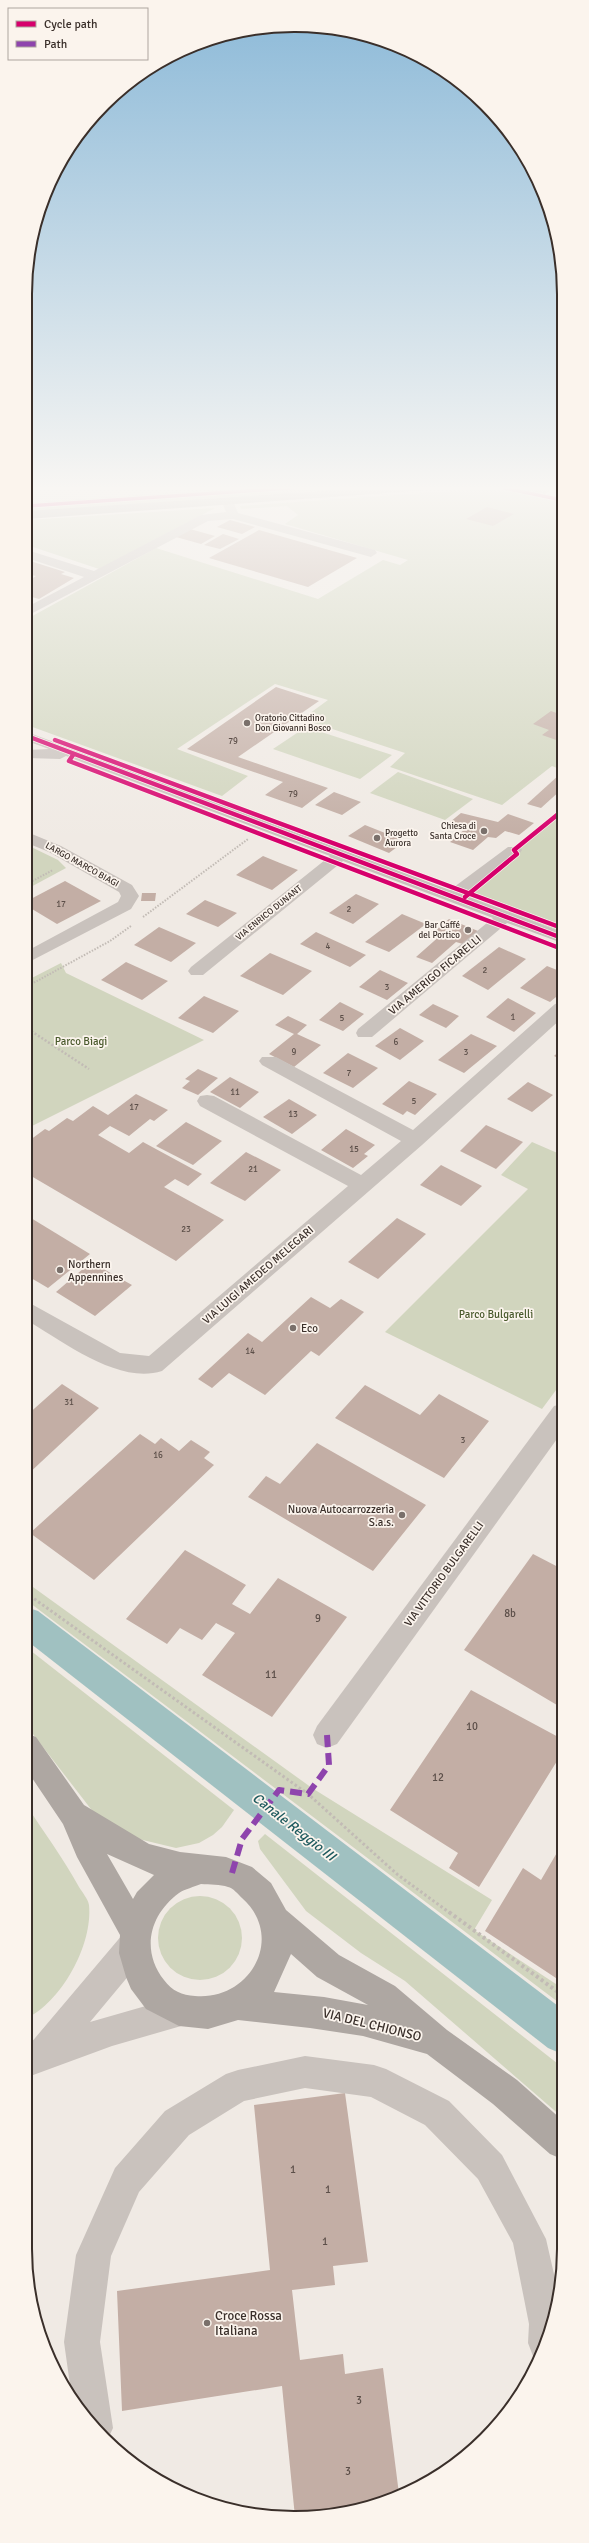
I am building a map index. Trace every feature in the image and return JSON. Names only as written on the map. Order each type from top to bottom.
[{"type":"main road","name":"VIA DEL CHIONSO","points":[[32,1755],[74,1815],[87,1847],[134,1938]]},
{"type":"main road","name":"VIA DEL CHIONSO","points":[[74,1815],[112,1840],[147,1858],[201,1869],[221,1870],[240,1876],[256,1887],[268,1902],[275,1921],[278,1942],[274,1963],[263,1983],[247,1999],[228,2009],[206,2013],[184,2011],[168,2004],[154,1993],[143,1979],[136,1963],[134,1938],[141,1912],[151,1896],[165,1882],[183,1873],[201,1869]]},
{"type":"main road","name":"VIA DEL CHIONSO","points":[[275,1921],[328,1966],[384,1997],[436,2040],[505,2092],[557,2138]]},
{"type":"main road","name":"VIA DEL CHIONSO","points":[[237,2004],[268,2009],[318,2012],[356,2018],[436,2040]]},
{"type":"street","points":[[32,609],[41,605]]},
{"type":"street","points":[[32,751],[36,749],[33,738]]},
{"type":"street","points":[[33,738],[73,755],[557,936]]},
{"type":"street","points":[[32,754],[73,755]]},
{"type":"street","name":"LARGO MARCO BIAGI","points":[[32,839],[75,859],[126,889],[130,896],[125,905],[32,955]]},
{"type":"street","points":[[452,897],[514,850]]},
{"type":"street","name":"VIA ENRICO DUNANT","points":[[197,971],[341,855]]},
{"type":"street","name":"VIA AMERIGO FICARELLI","points":[[366,1033],[504,916]]},
{"type":"street","name":"VIA LUIGI AMEDEO MELEGARI","points":[[32,1313],[115,1361],[154,1365],[363,1186],[557,1012]]},
{"type":"street","points":[[269,1061],[415,1140]]},
{"type":"street","points":[[207,1101],[363,1186]]},
{"type":"street","name":"VIA VITTORIO BULGARELLI","points":[[327,1735],[557,1426]]},
{"type":"street","points":[[34,2058],[134,1938]]},
{"type":"street","points":[[34,2058],[112,2030],[184,2011]]},
{"type":"street","points":[[92,2416],[82,2342],[94,2255],[127,2180],[177,2123],[238,2086],[306,2072],[374,2081],[437,2113],[490,2167],[529,2239],[546,2321]]},
{"type":"path","points":[[142,918],[266,827]]},
{"type":"path","points":[[32,881],[55,870]]},
{"type":"path","points":[[32,985],[110,941],[136,922]]},
{"type":"path","points":[[32,1032],[89,1069]]},
{"type":"path","points":[[32,1597],[308,1794],[398,1875],[557,1991]]},
{"type":"green space","points":[[53,605],[557,605],[557,768],[552,766],[502,805],[390,767],[405,753],[302,719],[328,700],[275,684],[177,749],[248,776],[222,796],[32,727],[32,616]]},
{"type":"green space","points":[[306,727],[392,755],[360,779],[273,749]]},
{"type":"green space","points":[[398,772],[473,799],[445,820],[370,793]]},
{"type":"green space","points":[[557,812],[557,930],[463,895]]},
{"type":"green space","points":[[32,847],[58,860],[66,868],[32,886]]},
{"type":"green space","name":"Parco Biagi","points":[[61,963],[66,973],[204,1040],[32,1126],[32,978]]},
{"type":"green space","name":"Parco Bulgarelli","points":[[532,1142],[557,1153],[557,1389],[542,1409],[385,1332],[528,1189],[501,1175]]},
{"type":"green space","points":[[32,1586],[312,1788],[492,1900],[474,1930],[557,1985],[557,2001],[32,1605]]},
{"type":"green space","points":[[32,1652],[234,1810],[222,1827],[213,1835],[199,1843],[176,1848],[122,1835],[94,1813],[32,1733]]},
{"type":"green space","points":[[32,1814],[53,1845],[89,1905],[89,1921],[86,1937],[72,1971],[51,2000],[32,2015]]},
{"type":"green space","points":[[265,1834],[557,2063],[557,2113],[405,1981],[361,1953],[306,1911],[260,1849],[258,1841]]},
{"type":"green space","points":[[200,1896],[216,1899],[230,1908],[239,1922],[242,1938],[239,1954],[230,1968],[216,1977],[200,1980],[184,1977],[170,1968],[161,1954],[158,1938],[161,1922],[170,1908],[184,1899]]},
{"type":"building","points":[[276,687],[319,701],[238,757],[328,788],[302,808],[265,795],[283,782],[187,749]]},
{"type":"building","points":[[551,711],[557,713],[557,740],[542,735],[549,730],[533,724]]},
{"type":"building","points":[[557,777],[557,794],[541,808],[527,804]]},
{"type":"building","points":[[334,792],[361,802],[342,815],[315,805]]},
{"type":"building","name":"Chiesa di Santa Croce","points":[[461,813],[498,822],[508,814],[534,823],[519,835],[505,831],[496,838],[488,837],[473,850],[450,842],[465,829],[450,822]]},
{"type":"building","name":"Progetto Aurora","points":[[365,825],[405,841],[389,853],[348,836]]},
{"type":"building","points":[[263,856],[298,870],[272,890],[236,875]]},
{"type":"building","points":[[65,881],[101,901],[57,924],[32,909],[32,898]]},
{"type":"building","points":[[142,893],[156,893],[155,901],[141,901]]},
{"type":"building","points":[[356,894],[379,904],[353,924],[329,913]]},
{"type":"building","points":[[205,900],[237,913],[218,927],[186,914]]},
{"type":"building","points":[[402,914],[426,924],[389,952],[365,942]]},
{"type":"building","points":[[449,919],[478,931],[463,944],[456,942],[432,963],[416,957],[442,934],[435,931]]},
{"type":"building","points":[[159,927],[196,943],[171,962],[134,945]]},
{"type":"building","points":[[316,932],[366,955],[350,967],[300,944]]},
{"type":"building","points":[[499,947],[526,959],[488,990],[462,976]]},
{"type":"building","points":[[270,953],[312,971],[283,995],[240,976]]},
{"type":"building","points":[[126,962],[168,981],[142,1000],[101,980]]},
{"type":"building","points":[[547,966],[557,970],[557,996],[550,1002],[520,988]]},
{"type":"building","points":[[380,970],[408,983],[387,1000],[359,987]]},
{"type":"building","points":[[204,996],[239,1011],[213,1033],[178,1018]]},
{"type":"building","points":[[508,998],[536,1013],[514,1032],[486,1017]]},
{"type":"building","points":[[340,1002],[364,1014],[343,1031],[319,1020]]},
{"type":"building","points":[[433,1004],[459,1016],[446,1028],[419,1015]]},
{"type":"building","points":[[288,1016],[307,1025],[297,1034],[321,1045],[294,1067],[269,1054],[294,1034],[275,1025]]},
{"type":"building","points":[[400,1028],[424,1041],[400,1060],[375,1046]]},
{"type":"building","points":[[471,1034],[497,1046],[464,1073],[438,1060]]},
{"type":"building","points":[[348,1053],[378,1068],[353,1088],[323,1073]]},
{"type":"building","points":[[198,1069],[218,1078],[198,1095],[182,1088],[190,1081],[185,1079]]},
{"type":"building","points":[[230,1077],[259,1092],[240,1108],[210,1092]]},
{"type":"building","points":[[409,1081],[437,1094],[415,1115],[407,1111],[403,1115],[382,1104]]},
{"type":"building","points":[[528,1082],[553,1095],[532,1112],[507,1099]]},
{"type":"building","points":[[136,1094],[168,1110],[154,1121],[150,1119],[129,1136],[110,1126],[98,1135],[129,1153],[143,1142],[202,1174],[188,1186],[175,1179],[164,1187],[224,1220],[176,1261],[32,1177],[32,1139],[45,1129],[49,1131],[67,1118],[73,1121],[93,1106],[108,1115]]},
{"type":"building","points":[[289,1099],[317,1115],[292,1134],[263,1117]]},
{"type":"building","points":[[186,1122],[222,1141],[193,1165],[156,1146]]},
{"type":"building","points":[[486,1125],[523,1142],[496,1169],[460,1151]]},
{"type":"building","points":[[346,1129],[375,1145],[364,1154],[368,1156],[353,1168],[321,1150]]},
{"type":"building","points":[[246,1152],[281,1170],[245,1201],[210,1183]]},
{"type":"building","points":[[441,1165],[482,1186],[461,1206],[420,1185]]},
{"type":"building","points":[[397,1218],[426,1234],[378,1279],[348,1262]]},
{"type":"building","points":[[32,1219],[90,1254],[48,1288],[32,1279]]},
{"type":"building","points":[[91,1262],[132,1285],[95,1316],[56,1292]]},
{"type":"building","points":[[311,1297],[330,1308],[341,1299],[364,1312],[319,1356],[311,1351],[265,1395],[229,1373],[212,1388],[198,1379],[248,1333],[262,1342]]},
{"type":"building","points":[[62,1384],[99,1408],[32,1470],[32,1411]]},
{"type":"building","points":[[365,1385],[420,1415],[439,1394],[489,1421],[444,1478],[335,1418]]},
{"type":"building","points":[[140,1434],[155,1444],[161,1438],[179,1451],[191,1440],[210,1452],[204,1458],[214,1465],[94,1580],[32,1534],[32,1531]]},
{"type":"building","points":[[317,1443],[426,1505],[373,1571],[248,1497],[266,1476],[280,1484]]},
{"type":"building","points":[[185,1550],[246,1585],[232,1604],[250,1614],[278,1578],[347,1617],[272,1717],[202,1675],[235,1633],[216,1623],[202,1640],[180,1628],[167,1644],[126,1619]]},
{"type":"building","points":[[533,1554],[557,1566],[557,1705],[464,1650]]},
{"type":"building","points":[[471,1690],[557,1736],[557,1761],[479,1887],[449,1868],[458,1853],[390,1810]]},
{"type":"building","points":[[557,1853],[557,1979],[485,1931],[523,1868],[541,1880]]},
{"type":"building","name":"Croce Rossa Italiana","points":[[345,2093],[368,2262],[333,2266],[335,2285],[292,2290],[300,2360],[343,2354],[345,2374],[383,2368],[398,2490],[379,2497],[329,2509],[294,2511],[282,2386],[122,2411],[117,2291],[270,2270],[254,2105]]},
{"type":"waterway","name":"Canale Reggio III","points":[[32,1626],[557,2030]]},
{"type":"marked path","points":[[232,1873],[242,1839],[279,1790],[308,1794],[329,1765],[327,1735]]},
{"type":"cycle path","points":[[32,738],[557,936]]},
{"type":"cycle path","points":[[55,740],[557,926]]},
{"type":"cycle path","points":[[73,755],[69,761],[557,947]]},
{"type":"cycle path","points":[[465,897],[517,854],[514,850],[557,815]]},
{"type":"place","name":"Oratorio Cittadino Don Giovanni Bosco","points":[[247,723]]},
{"type":"place","name":"Chiesa di Santa Croce","points":[[484,831]]},
{"type":"place","name":"Progetto Aurora","points":[[377,838]]},
{"type":"place","name":"Bar Caffé del Portico","points":[[468,930]]},
{"type":"place","name":"Northern Appennines","points":[[60,1270]]},
{"type":"place","name":"Eco","points":[[293,1328]]},
{"type":"place","name":"Nuova Autocarrozzeria S.a.s.","points":[[402,1515]]},
{"type":"place","name":"Croce Rossa Italiana","points":[[207,2323]]}]
